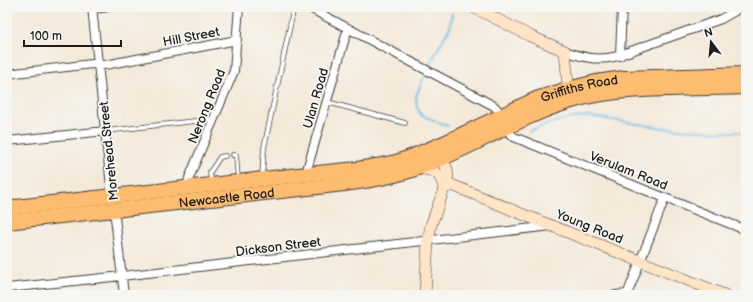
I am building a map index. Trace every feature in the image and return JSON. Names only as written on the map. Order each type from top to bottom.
[{"type":"highway","name":"Griffiths Road","points":[[569,95],[603,81],[624,78],[746,74]]},
{"type":"highway","name":"Griffiths Road","points":[[442,158],[504,121],[536,99],[569,95],[597,95],[626,91],[746,87]]},
{"type":"highway","name":"Griffiths Road","points":[[424,152],[504,121]]},
{"type":"highway","name":"Newcastle Road","points":[[187,195],[211,185],[357,169],[396,162],[424,152]]},
{"type":"highway","name":"Newcastle Road","points":[[7,208],[113,203],[187,195],[360,182],[384,178],[418,168],[442,158]]},
{"type":"highway","name":"Newcastle Road","points":[[7,222],[113,203]]},
{"type":"street","points":[[92,8],[110,7]]},
{"type":"street","name":"Nerong Road","points":[[187,195],[189,178],[234,71],[239,7]]},
{"type":"street","name":"Verulam Road","points":[[308,7],[494,106],[514,137],[746,230]]},
{"type":"street","points":[[473,7],[530,36],[565,51],[582,57],[595,59],[620,56],[721,19],[736,11],[740,7]]},
{"type":"street","points":[[620,56],[622,7]]},
{"type":"street","name":"Morehead Street","points":[[92,8],[124,295]]},
{"type":"street","name":"Ulan Road","points":[[308,174],[308,166],[348,28]]},
{"type":"street","name":"Hill Street","points":[[7,74],[92,64],[105,65],[236,40]]},
{"type":"street","points":[[565,51],[569,95]]},
{"type":"street","points":[[7,141],[106,131]]},
{"type":"street","points":[[424,152],[437,155],[442,158],[448,178],[431,225],[428,241],[425,295]]},
{"type":"street","points":[[418,168],[434,171],[440,177],[444,188]]},
{"type":"street","name":"Young Road","points":[[444,188],[452,185],[725,295]]},
{"type":"street","points":[[615,295],[628,294],[665,198]]},
{"type":"street","name":"Dickson Street","points":[[7,288],[552,226]]},
{"type":"lane","points":[[262,179],[264,148],[294,7]]},
{"type":"lane","points":[[326,102],[405,123]]},
{"type":"lane","points":[[106,131],[214,119]]},
{"type":"lane","points":[[233,155],[236,155],[238,182]]},
{"type":"lane","points":[[211,185],[210,172],[220,157],[225,156]]},
{"type":"waterway","points":[[429,65],[450,27],[452,13]]},
{"type":"waterway","points":[[425,75],[416,96],[417,107],[421,115],[448,126]]},
{"type":"waterway","points":[[529,131],[561,120],[587,116],[664,128],[746,132]]}]
